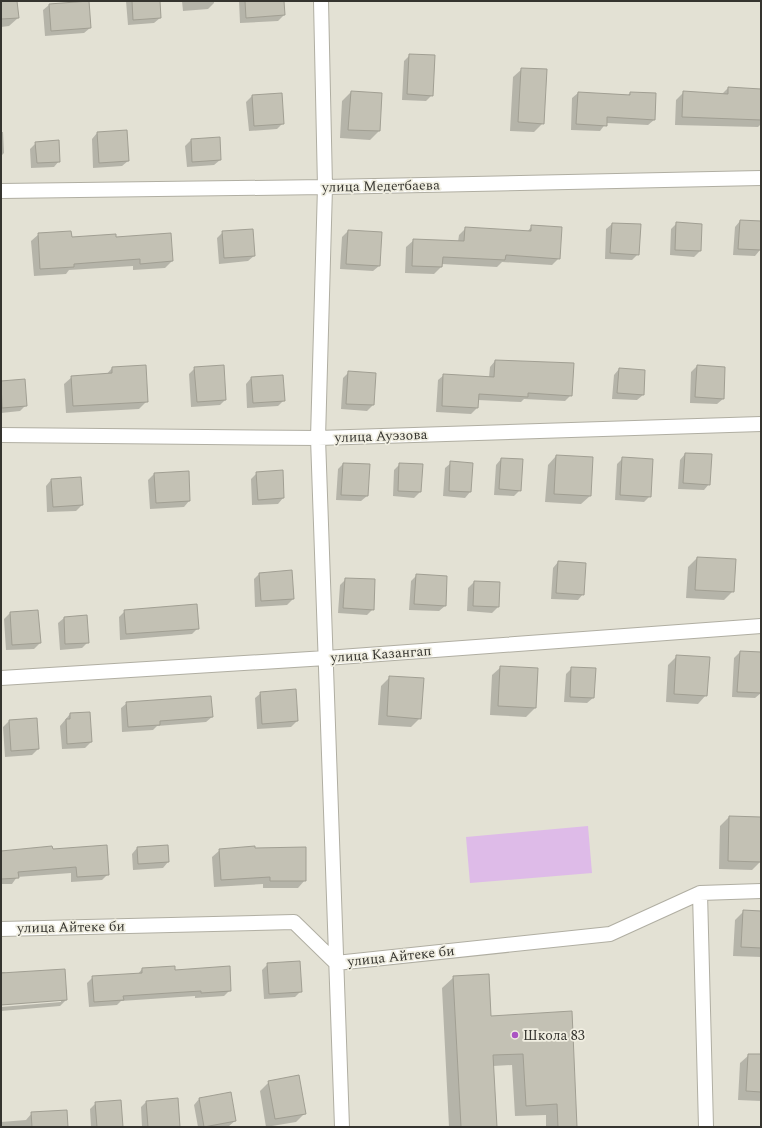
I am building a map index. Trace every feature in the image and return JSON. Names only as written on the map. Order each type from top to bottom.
[{"type":"street","points":[[321,1],[325,187],[318,438],[342,1127]]},
{"type":"street","name":"улица Медетбаева","points":[[1,191],[325,187],[761,178]]},
{"type":"street","name":"улица Ауэзова","points":[[1,435],[318,438],[761,424]]},
{"type":"street","name":"улица Казангап","points":[[1,678],[326,658],[761,626]]},
{"type":"street","name":"улица Айтеке би","points":[[1,929],[294,922],[336,963],[610,934],[700,892],[761,891]]},
{"type":"street","points":[[700,892],[706,1127]]},
{"type":"shaded area","points":[[588,826],[592,873],[470,883],[466,837]]},
{"type":"building","points":[[1,1],[17,1],[19,18],[1,19]]},
{"type":"building","points":[[89,1],[91,28],[51,31],[49,4]]},
{"type":"building","points":[[132,1],[160,1],[161,18],[133,20]]},
{"type":"building","points":[[245,1],[284,1],[285,15],[246,18]]},
{"type":"building","points":[[409,54],[435,55],[433,96],[407,94]]},
{"type":"building","points":[[521,68],[547,69],[544,124],[518,122]]},
{"type":"building","points":[[728,87],[761,89],[761,120],[682,117],[683,91],[728,94]]},
{"type":"building","points":[[351,91],[382,93],[380,131],[348,130]]},
{"type":"building","points":[[578,92],[630,95],[630,92],[656,93],[655,120],[607,117],[607,126],[576,124]]},
{"type":"building","points":[[282,93],[284,124],[254,126],[252,95]]},
{"type":"building","points":[[127,130],[129,161],[99,163],[97,132]]},
{"type":"building","points":[[220,137],[221,160],[192,162],[191,139]]},
{"type":"building","points":[[59,140],[60,162],[37,163],[35,142]]},
{"type":"building","points":[[740,220],[761,221],[761,250],[738,249]]},
{"type":"building","points":[[676,222],[702,224],[701,251],[675,250]]},
{"type":"building","points":[[612,223],[641,224],[639,255],[610,253]]},
{"type":"building","points":[[531,225],[562,227],[560,259],[506,255],[505,260],[443,257],[442,267],[412,266],[413,239],[464,241],[465,227],[531,231]]},
{"type":"building","points":[[253,229],[255,256],[224,258],[222,231]]},
{"type":"building","points":[[348,230],[382,232],[380,266],[346,264]]},
{"type":"building","points":[[71,231],[72,237],[116,234],[116,237],[171,233],[173,261],[140,264],[140,259],[74,264],[74,267],[40,269],[38,233]]},
{"type":"building","points":[[495,360],[574,363],[572,396],[528,393],[528,397],[479,394],[478,408],[442,406],[443,374],[494,377]]},
{"type":"building","points":[[146,365],[148,402],[73,406],[71,376],[112,373],[112,367]]},
{"type":"building","points":[[224,365],[226,400],[197,402],[194,367]]},
{"type":"building","points":[[697,365],[725,367],[724,399],[695,397]]},
{"type":"building","points":[[619,368],[645,370],[644,395],[617,393]]},
{"type":"building","points":[[348,371],[376,373],[374,405],[346,404]]},
{"type":"building","points":[[283,375],[285,401],[253,403],[251,377]]},
{"type":"building","points":[[25,379],[27,406],[2,408],[1,381]]},
{"type":"building","points":[[685,453],[712,454],[710,485],[683,483]]},
{"type":"building","points":[[556,455],[593,457],[591,496],[554,494]]},
{"type":"building","points":[[622,457],[653,459],[651,497],[620,495]]},
{"type":"building","points":[[501,458],[523,459],[521,491],[499,489]]},
{"type":"building","points":[[450,461],[473,463],[471,492],[449,491]]},
{"type":"building","points":[[343,463],[370,464],[368,496],[341,495]]},
{"type":"building","points":[[399,463],[423,464],[421,492],[398,491]]},
{"type":"building","points":[[283,470],[284,498],[258,500],[256,472]]},
{"type":"building","points":[[189,471],[190,501],[156,503],[154,473]]},
{"type":"building","points":[[81,477],[83,505],[53,507],[51,479]]},
{"type":"building","points":[[697,557],[736,559],[734,592],[695,590]]},
{"type":"building","points":[[558,561],[586,563],[584,595],[556,593]]},
{"type":"building","points":[[292,570],[294,599],[261,601],[259,573]]},
{"type":"building","points":[[416,574],[447,576],[446,606],[414,604]]},
{"type":"building","points":[[345,578],[375,579],[374,610],[343,608]]},
{"type":"building","points":[[474,581],[500,582],[499,607],[473,606]]},
{"type":"building","points":[[197,604],[199,629],[126,634],[124,610]]},
{"type":"building","points":[[38,610],[41,643],[12,645],[10,612]]},
{"type":"building","points":[[87,615],[89,643],[65,644],[64,617]]},
{"type":"building","points":[[740,651],[761,652],[761,693],[737,692]]},
{"type":"building","points":[[676,655],[710,657],[707,696],[674,694]]},
{"type":"building","points":[[500,666],[538,668],[536,708],[498,706]]},
{"type":"building","points":[[571,667],[596,668],[594,698],[570,697]]},
{"type":"building","points":[[389,676],[424,678],[421,719],[387,716]]},
{"type":"building","points":[[296,689],[298,721],[262,724],[260,692]]},
{"type":"building","points":[[211,696],[213,717],[160,721],[160,725],[128,727],[126,702]]},
{"type":"building","points":[[90,712],[92,742],[67,744],[66,719],[70,719],[70,713]]},
{"type":"building","points":[[37,718],[39,749],[11,751],[9,720]]},
{"type":"building","points":[[729,816],[761,817],[761,862],[728,861]]},
{"type":"building","points":[[107,845],[109,875],[77,877],[76,867],[18,872],[19,878],[1,879],[1,851],[52,846],[53,849]]},
{"type":"building","points":[[168,845],[169,862],[138,864],[137,847]]},
{"type":"building","points":[[255,846],[255,848],[306,847],[306,881],[270,881],[270,877],[221,880],[219,849]]},
{"type":"building","points":[[743,910],[761,911],[761,948],[741,947]]},
{"type":"building","points":[[300,961],[302,992],[269,994],[267,963]]},
{"type":"building","points":[[175,966],[175,970],[230,966],[231,991],[201,993],[201,991],[123,996],[124,1000],[94,1002],[92,976],[142,973],[142,968]]},
{"type":"building","points":[[65,969],[67,1000],[1,1005],[1,973]]},
{"type":"building","name":"Школа 83","points":[[489,974],[491,1016],[572,1011],[577,1127],[558,1127],[557,1104],[526,1106],[523,1054],[493,1055],[497,1127],[461,1127],[453,976]]},
{"type":"building","points":[[748,1054],[761,1054],[761,1092],[746,1091]]},
{"type":"building","points":[[299,1075],[306,1114],[275,1119],[268,1081]]},
{"type":"building","points":[[231,1092],[236,1121],[204,1127],[199,1098]]},
{"type":"building","points":[[178,1098],[180,1127],[148,1127],[146,1101]]},
{"type":"building","points":[[121,1100],[123,1127],[97,1127],[95,1102]]},
{"type":"building","points":[[67,1110],[68,1127],[32,1127],[31,1112]]},
{"type":"place","name":"Школа 83","points":[[515,1035]]}]
